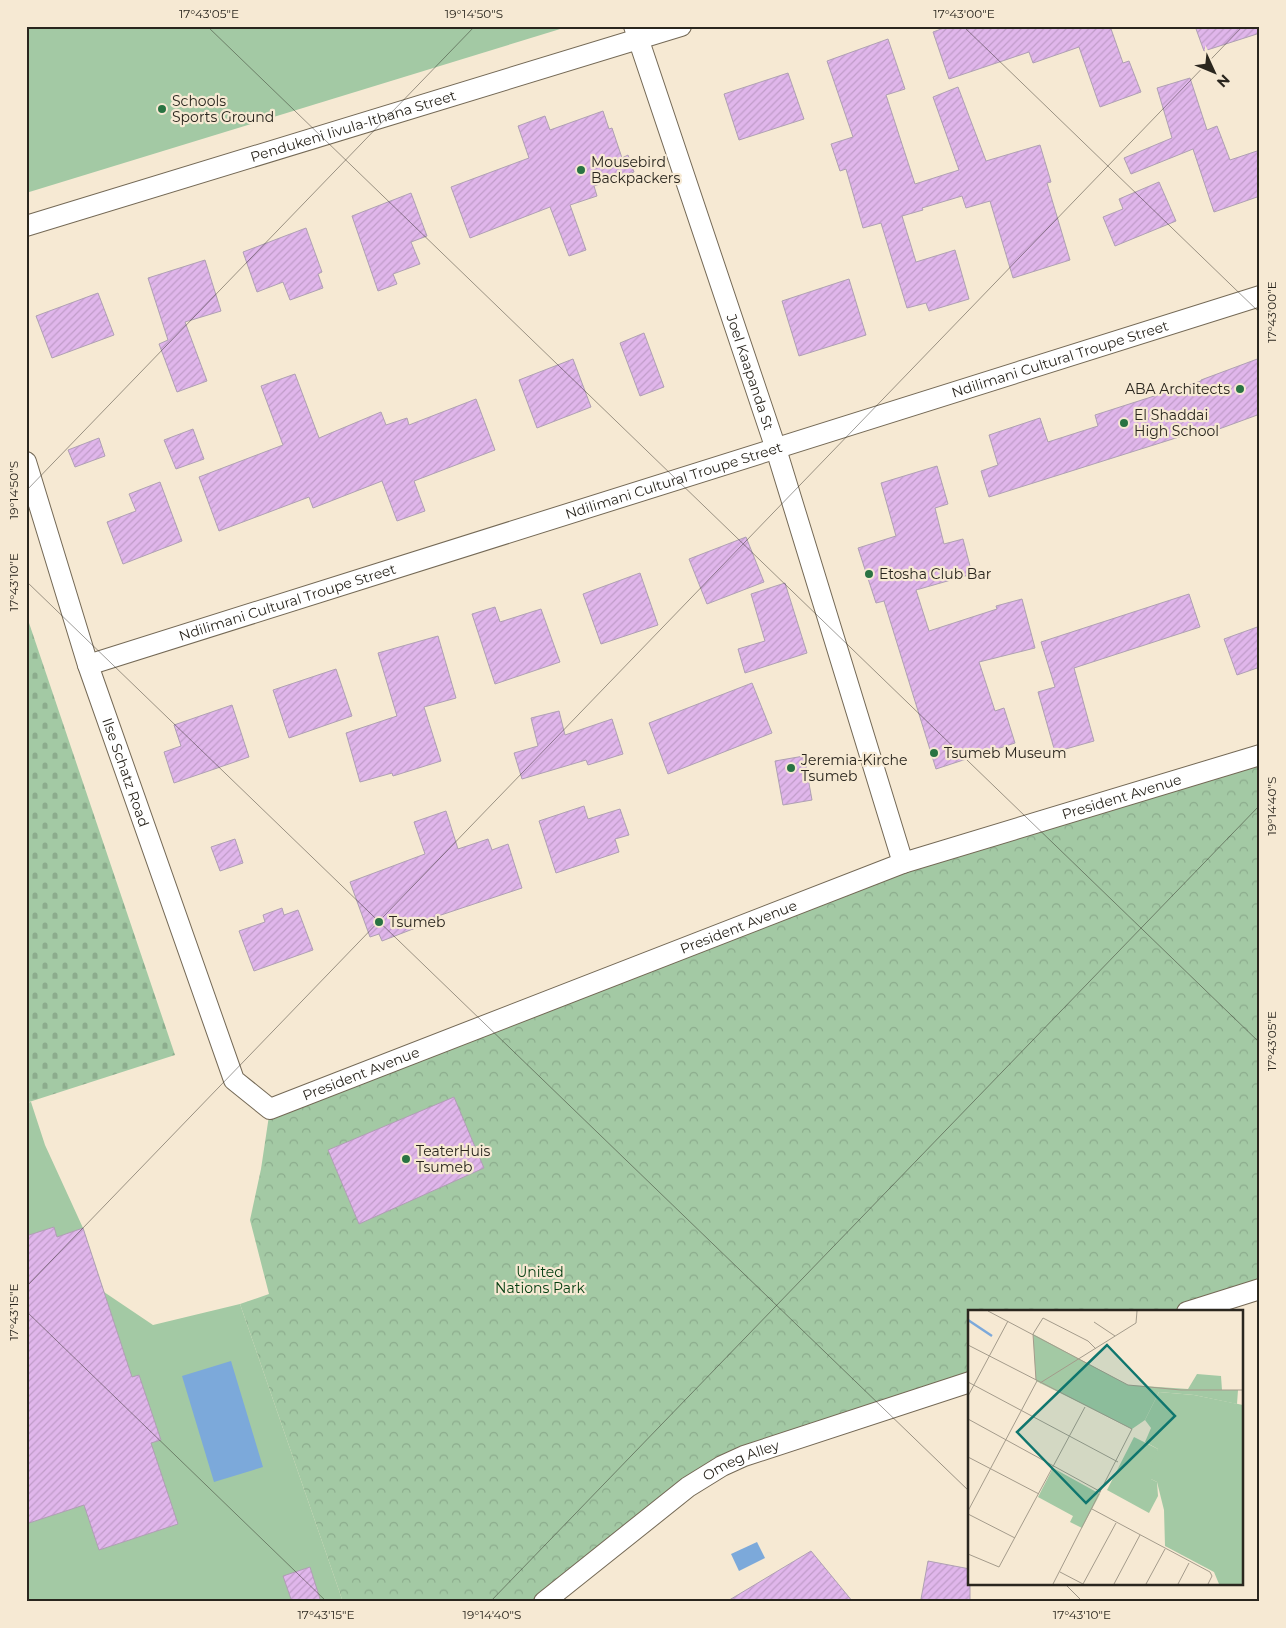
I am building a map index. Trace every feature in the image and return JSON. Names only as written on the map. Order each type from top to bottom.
[{"type":"street","name":"Pendukeni Iivula-Ithana Street","points":[[26,226],[636,33],[681,26]]},
{"type":"street","name":"Joel Kaapanda St","points":[[636,33],[776,449],[903,863]]},
{"type":"street","name":"Ndilimani Cultural Troupe Street","points":[[88,665],[1260,296]]},
{"type":"street","name":"Ilse Schatz Road","points":[[26,462],[88,665],[234,1080]]},
{"type":"street","name":"President Avenue","points":[[234,1080],[270,1109],[903,863],[1260,755]]},
{"type":"street","points":[[1193,1310],[1260,1289]]},
{"type":"street","name":"Omeg Alley","points":[[544,1602],[688,1487],[722,1466],[744,1456],[968,1383]]},
{"type":"green space","name":"Schools Sports Ground","points":[[26,26],[570,26],[26,193]]},
{"type":"green space","points":[[26,614],[175,1055],[26,1103]]},
{"type":"green space","name":"United Nations Park","points":[[1260,749],[1260,1291],[1201,1310],[968,1310],[968,1386],[722,1466],[546,1602],[343,1602],[240,1304],[269,1294],[250,1220],[261,1169],[270,1109],[903,863]]},
{"type":"green space","points":[[31,1102],[45,1145],[83,1228],[104,1292],[153,1325],[240,1304],[343,1602],[26,1602],[26,1103]]},
{"type":"water","points":[[231,1361],[263,1467],[214,1482],[182,1376]]},
{"type":"water","points":[[757,1542],[765,1558],[739,1571],[731,1554]]},
{"type":"building","points":[[949,26],[1110,26],[1123,63],[1129,61],[1141,92],[1100,107],[1079,47],[1033,63],[1029,52],[949,79],[933,32]]},
{"type":"building","points":[[1195,26],[1260,26],[1260,33],[1204,51]]},
{"type":"building","points":[[888,39],[905,89],[886,95],[915,184],[959,170],[933,97],[958,87],[986,161],[1040,145],[1051,182],[1047,183],[1070,260],[1013,278],[990,201],[966,208],[962,196],[902,216],[916,262],[955,250],[969,299],[929,311],[926,303],[907,308],[881,223],[863,228],[846,169],[840,171],[831,144],[853,137],[827,61]]},
{"type":"building","points":[[788,73],[804,119],[739,140],[724,94]]},
{"type":"building","points":[[1190,78],[1207,130],[1217,126],[1230,160],[1260,150],[1260,196],[1214,212],[1193,149],[1131,174],[1124,158],[1172,138],[1157,88]]},
{"type":"building","points":[[603,111],[609,129],[612,128],[622,158],[628,155],[634,172],[594,186],[597,196],[570,205],[586,250],[569,256],[550,207],[470,238],[451,187],[529,158],[518,126],[545,116],[550,130]]},
{"type":"building","points":[[1159,182],[1176,221],[1115,246],[1103,217],[1123,209],[1119,199]]},
{"type":"building","points":[[411,193],[427,236],[411,242],[420,264],[393,274],[397,284],[378,291],[352,216]]},
{"type":"building","points":[[306,228],[322,272],[318,274],[323,288],[290,300],[283,282],[257,292],[243,252]]},
{"type":"building","points":[[205,260],[221,311],[185,322],[207,381],[177,392],[159,344],[168,340],[148,278]]},
{"type":"building","points":[[849,279],[866,335],[799,356],[782,301]]},
{"type":"building","points":[[98,293],[114,335],[52,358],[36,316]]},
{"type":"building","points":[[644,333],[664,387],[640,396],[620,343]]},
{"type":"building","points":[[1260,358],[1260,414],[1219,429],[1217,425],[989,497],[981,471],[998,465],[989,435],[1040,418],[1048,442],[1098,426],[1095,415],[1201,381]]},
{"type":"building","points":[[573,359],[591,407],[537,428],[519,380]]},
{"type":"building","points":[[295,374],[319,438],[381,412],[386,425],[407,418],[409,425],[476,399],[495,450],[414,481],[425,511],[397,521],[382,481],[313,508],[309,497],[219,531],[199,477],[283,445],[261,386]]},
{"type":"building","points":[[193,429],[204,459],[176,469],[164,440]]},
{"type":"building","points":[[99,438],[105,456],[75,467],[68,450]]},
{"type":"building","points":[[937,466],[948,504],[935,508],[944,544],[963,539],[972,574],[916,590],[929,631],[997,609],[996,606],[1022,599],[1035,648],[979,662],[995,711],[1004,708],[1015,743],[936,769],[884,601],[876,603],[858,548],[896,536],[881,483]]},
{"type":"building","points":[[160,482],[182,541],[123,564],[107,522],[136,511],[129,494]]},
{"type":"building","points":[[746,537],[764,582],[707,604],[689,559]]},
{"type":"building","points":[[640,573],[658,625],[601,644],[583,594]]},
{"type":"building","points":[[785,583],[807,653],[745,673],[738,649],[765,641],[751,594]]},
{"type":"building","points":[[1189,594],[1200,627],[1074,668],[1094,741],[1055,752],[1038,692],[1055,687],[1041,642]]},
{"type":"building","points":[[495,607],[500,622],[541,609],[560,662],[495,684],[472,614]]},
{"type":"building","points":[[1260,626],[1260,667],[1237,675],[1224,639]]},
{"type":"building","points":[[438,636],[456,698],[424,707],[441,761],[393,776],[392,773],[360,782],[346,733],[397,716],[378,653]]},
{"type":"building","points":[[336,669],[352,716],[289,738],[273,690]]},
{"type":"building","points":[[752,683],[772,733],[668,774],[649,723]]},
{"type":"building","points":[[232,705],[249,757],[174,783],[164,752],[181,746],[174,725]]},
{"type":"building","points":[[559,711],[565,735],[612,719],[623,754],[588,765],[586,760],[522,779],[514,753],[538,746],[531,718]]},
{"type":"building","points":[[804,756],[812,800],[783,805],[775,761]]},
{"type":"building","points":[[584,806],[588,819],[620,809],[629,835],[615,839],[619,852],[556,873],[539,821]]},
{"type":"building","points":[[446,811],[458,849],[488,839],[492,850],[508,844],[522,888],[417,923],[418,927],[382,941],[379,934],[370,937],[350,882],[425,854],[414,822]]},
{"type":"building","points":[[235,839],[243,863],[220,871],[211,847]]},
{"type":"building","points":[[282,908],[284,915],[298,910],[313,950],[254,971],[239,931],[265,922],[263,915]]},
{"type":"building","name":"TeaterHuis Tsumeb","points":[[454,1097],[484,1168],[359,1224],[328,1150]]},
{"type":"building","points":[[54,1227],[57,1237],[83,1228],[132,1377],[139,1375],[161,1440],[151,1443],[178,1524],[99,1550],[84,1505],[26,1524],[26,1236]]},
{"type":"building","points":[[811,1551],[853,1602],[726,1602]]},
{"type":"building","points":[[928,1561],[968,1569],[970,1602],[934,1602],[921,1599]]},
{"type":"building","points":[[310,1567],[321,1602],[292,1602],[283,1576]]},
{"type":"place","name":"Schools Sports Ground","points":[[162,109]]},
{"type":"place","name":"Mousebird Backpackers","points":[[581,170]]},
{"type":"place","name":"ABA Architects","points":[[1240,389]]},
{"type":"place","name":"El Shaddai High School","points":[[1124,423]]},
{"type":"place","name":"Etosha Club Bar","points":[[869,574]]},
{"type":"place","name":"Tsumeb Museum","points":[[934,753]]},
{"type":"place","name":"Jeremia-Kirche Tsumeb","points":[[791,768]]},
{"type":"place","name":"Tsumeb","points":[[379,922]]},
{"type":"place","name":"TeaterHuis Tsumeb","points":[[406,1159]]}]
